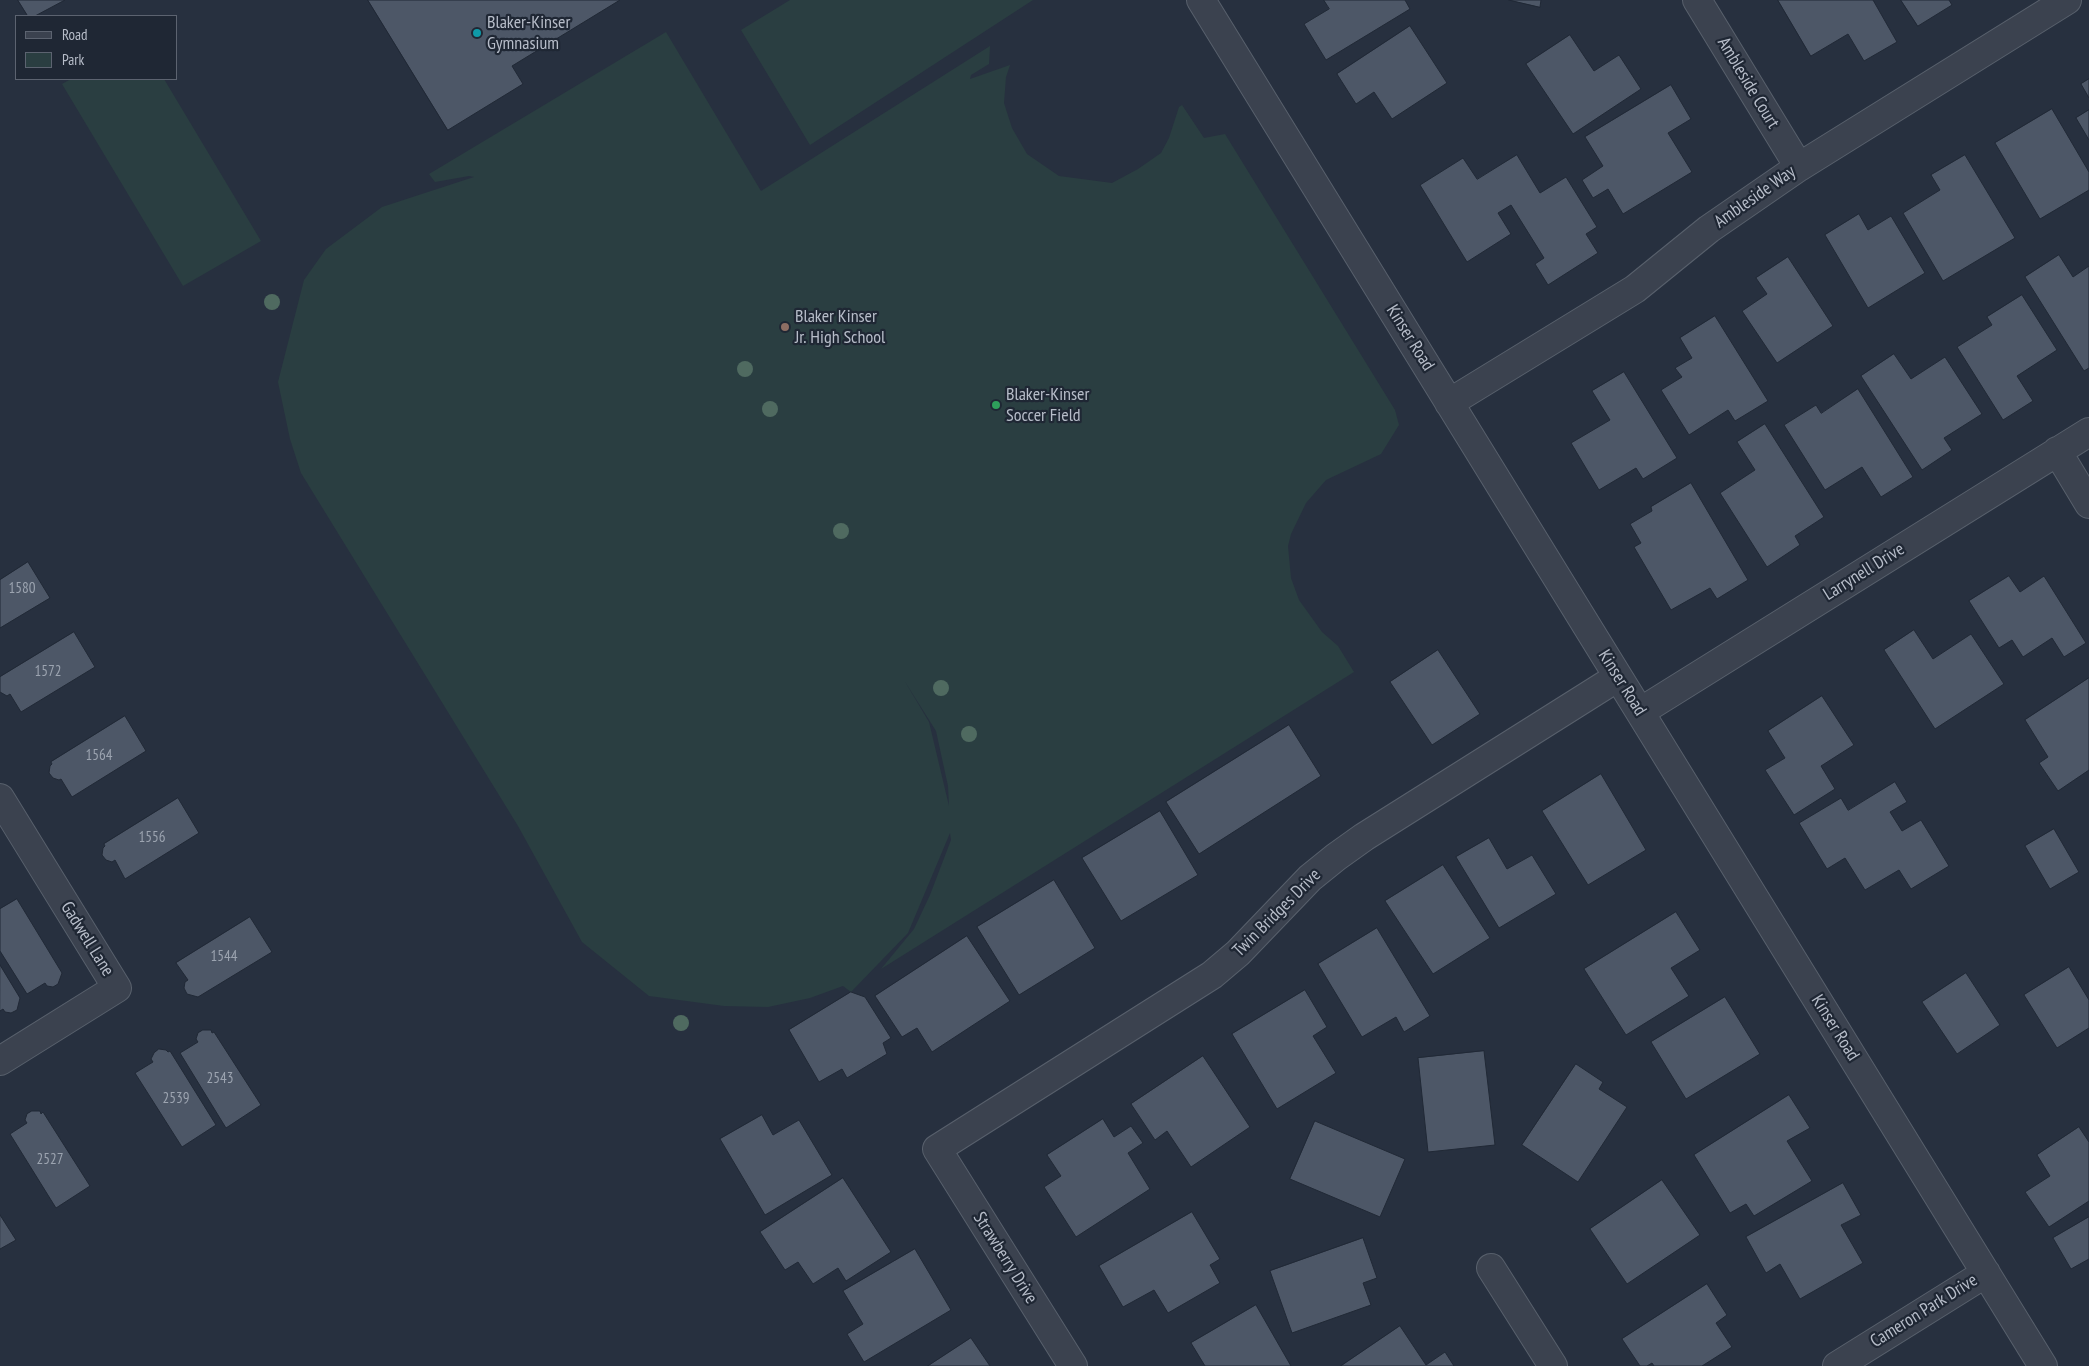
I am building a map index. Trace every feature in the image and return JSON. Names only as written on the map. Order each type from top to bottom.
[{"type":"street","name":"Kinser Road","points":[[1201,0],[2043,1366]]},
{"type":"street","name":"Ambleside Court","points":[[1697,0],[1798,167]]},
{"type":"street","name":"Ambleside Way","points":[[1449,403],[1635,289],[1709,229],[1798,167],[2067,0]]},
{"type":"street","name":"Larrynell Drive","points":[[1640,712],[2089,432]]},
{"type":"street","points":[[2057,451],[2089,504]]},
{"type":"street","name":"Twin Bridges Drive","points":[[937,1149],[1212,975],[1238,953],[1310,878],[1364,838],[1618,677]]},
{"type":"street","name":"Gadwell Lane","points":[[0,798],[117,988],[0,1061]]},
{"type":"street","name":"Strawberry Drive","points":[[937,1149],[1073,1366]]},
{"type":"street","points":[[1491,1268],[1553,1366]]},
{"type":"street","name":"Cameron Park Drive","points":[[1837,1366],[1986,1273]]},
{"type":"green space","points":[[790,0],[1033,0],[810,145],[741,30]]},
{"type":"green space","name":"Blaker Kinser Jr. High School","points":[[666,32],[761,191],[990,46],[989,64],[971,75],[970,79],[1010,65],[1006,77],[1004,103],[1012,128],[1027,154],[1059,176],[1112,183],[1138,169],[1161,153],[1169,138],[1179,107],[1182,105],[1204,138],[1225,134],[1395,410],[1399,425],[1381,454],[1326,480],[1306,503],[1291,534],[1288,546],[1291,578],[1299,600],[1322,632],[1338,646],[1354,672],[881,969],[914,929],[930,895],[951,840],[950,833],[908,933],[851,992],[843,986],[810,998],[768,1007],[724,1006],[649,996],[582,942],[518,826],[301,473],[290,439],[278,382],[304,280],[326,249],[382,207],[474,177],[469,176],[435,182],[429,174]],"holes":[[[904,680],[936,731],[948,786],[949,806],[929,722]]]},
{"type":"green space","points":[[69,80],[165,80],[261,241],[183,286],[62,84]]},
{"type":"building","points":[[18,0],[65,0],[37,15],[27,15]]},
{"type":"building","name":"Blaker-Kinser Gymnasium","points":[[368,0],[620,0],[512,66],[523,84],[448,130]]},
{"type":"building","points":[[1324,0],[1405,0],[1410,9],[1326,60],[1304,24],[1329,9]]},
{"type":"building","points":[[1509,0],[1541,0],[1540,7]]},
{"type":"building","points":[[1778,0],[1873,0],[1897,42],[1864,61],[1848,34],[1811,56]]},
{"type":"building","points":[[1901,0],[1949,0],[1952,5],[1918,26]]},
{"type":"building","points":[[1410,26],[1447,83],[1392,119],[1374,92],[1356,104],[1337,74]]},
{"type":"building","points":[[1570,35],[1594,71],[1619,55],[1641,89],[1573,134],[1526,64]]},
{"type":"building","points":[[2089,79],[2089,98],[2081,84]]},
{"type":"building","points":[[1671,85],[1691,119],[1668,133],[1692,172],[1623,214],[1608,189],[1593,198],[1582,180],[1603,166],[1585,137]]},
{"type":"building","points":[[2052,109],[2089,172],[2089,190],[2040,219],[1995,143]]},
{"type":"building","points":[[2089,110],[2089,140],[2076,118]]},
{"type":"building","points":[[1517,155],[1540,193],[1566,177],[1597,227],[1586,234],[1598,253],[1548,285],[1535,264],[1544,258],[1511,205],[1498,213],[1511,234],[1467,262],[1420,185],[1463,158],[1477,179]]},
{"type":"building","points":[[1965,155],[2015,238],[1943,281],[1903,213],[1940,190],[1931,175]]},
{"type":"building","points":[[1859,214],[1868,230],[1891,216],[1925,273],[1868,308],[1825,235]]},
{"type":"building","points":[[2059,255],[2073,277],[2089,266],[2089,368],[2084,371],[2025,277]]},
{"type":"building","points":[[1788,257],[1833,326],[1777,363],[1742,311],[1767,294],[1756,278]]},
{"type":"building","points":[[2022,295],[2057,350],[2017,376],[2033,401],[2003,420],[1957,347],[1992,325],[1987,317]]},
{"type":"building","points":[[1715,316],[1768,401],[1735,421],[1728,410],[1689,435],[1661,390],[1682,377],[1675,368],[1692,358],[1680,338]]},
{"type":"building","points":[[1894,354],[1911,379],[1945,357],[1982,414],[1944,438],[1952,450],[1922,470],[1861,376]]},
{"type":"building","points":[[1624,372],[1677,458],[1643,479],[1636,468],[1599,490],[1571,443],[1610,420],[1592,391]]},
{"type":"building","points":[[1858,389],[1913,477],[1881,497],[1862,467],[1825,490],[1784,425],[1816,405],[1821,413]]},
{"type":"building","points":[[1765,424],[1824,517],[1795,536],[1800,545],[1767,567],[1720,493],[1755,470],[1737,442]]},
{"type":"building","points":[[1691,483],[1748,580],[1717,599],[1710,588],[1671,610],[1634,547],[1641,543],[1630,524],[1652,511],[1651,507]]},
{"type":"building","points":[[28,562],[50,598],[0,628],[0,580]]},
{"type":"building","points":[[2009,576],[2020,592],[2044,576],[2086,643],[2064,657],[2052,638],[2023,657],[2012,640],[1999,648],[1969,601]]},
{"type":"building","points":[[1914,630],[1933,659],[1971,634],[2004,684],[1935,729],[1884,650]]},
{"type":"building","points":[[74,632],[95,667],[21,712],[10,694],[7,696],[0,692],[0,677]]},
{"type":"building","points":[[1438,650],[1480,714],[1432,745],[1390,682]]},
{"type":"building","points":[[2089,678],[2089,770],[2058,791],[2039,763],[2048,757],[2025,720]]},
{"type":"building","points":[[1822,696],[1854,745],[1821,766],[1835,789],[1794,815],[1765,770],[1785,758],[1768,731]]},
{"type":"building","points":[[125,716],[146,751],[72,797],[61,779],[53,778],[49,773],[51,762]]},
{"type":"building","points":[[1289,725],[1321,776],[1199,854],[1166,802]]},
{"type":"building","points":[[1601,774],[1646,850],[1588,885],[1542,811]]},
{"type":"building","points":[[1895,782],[1907,802],[1890,812],[1902,831],[1921,820],[1949,866],[1911,889],[1899,870],[1865,890],[1845,858],[1827,869],[1799,823],[1841,798],[1848,810]]},
{"type":"building","points":[[178,798],[199,833],[125,879],[115,860],[112,862],[106,860],[102,855],[104,844]]},
{"type":"building","points":[[1160,811],[1198,875],[1121,921],[1082,858]]},
{"type":"building","points":[[2054,829],[2079,872],[2050,889],[2025,846]]},
{"type":"building","points":[[1489,838],[1507,869],[1532,855],[1556,894],[1499,928],[1456,857]]},
{"type":"building","points":[[1443,865],[1490,938],[1433,974],[1385,901]]},
{"type":"building","points":[[1054,880],[1095,948],[1019,995],[977,927]]},
{"type":"building","points":[[17,899],[62,973],[58,984],[53,987],[47,986],[45,983],[27,994],[0,951],[0,909]]},
{"type":"building","points":[[1676,912],[1700,950],[1671,968],[1689,996],[1626,1035],[1584,969]]},
{"type":"building","points":[[250,917],[272,952],[198,997],[187,994],[184,988],[185,982],[188,980],[176,963]]},
{"type":"building","points":[[1377,928],[1430,1016],[1404,1032],[1396,1017],[1362,1037],[1318,964]]},
{"type":"building","points":[[967,936],[1010,1001],[932,1052],[917,1028],[902,1037],[875,996]]},
{"type":"building","points":[[0,965],[20,998],[17,1010],[11,1013],[5,1012],[3,1009],[0,1011]]},
{"type":"building","points":[[2069,967],[2089,1000],[2089,1028],[2057,1048],[2024,995]]},
{"type":"building","points":[[1966,973],[2000,1025],[1957,1054],[1922,1002]]},
{"type":"building","points":[[1305,990],[1327,1027],[1313,1036],[1336,1073],[1277,1109],[1232,1034]]},
{"type":"building","points":[[851,992],[865,997],[891,1038],[883,1043],[887,1054],[847,1078],[842,1069],[819,1082],[789,1030]]},
{"type":"building","points":[[1725,997],[1760,1054],[1686,1099],[1651,1042]]},
{"type":"building","points":[[203,1030],[214,1032],[261,1105],[226,1128],[180,1053],[198,1042],[196,1039],[198,1033]]},
{"type":"building","points":[[159,1049],[170,1051],[216,1125],[182,1147],[135,1073],[153,1062],[151,1059]]},
{"type":"building","points":[[1484,1051],[1495,1145],[1428,1152],[1418,1058]]},
{"type":"building","points":[[1203,1056],[1250,1127],[1191,1167],[1167,1131],[1155,1140],[1131,1104]]},
{"type":"building","points":[[1576,1064],[1603,1082],[1599,1089],[1627,1107],[1578,1182],[1522,1145]]},
{"type":"building","points":[[1789,1095],[1810,1128],[1787,1141],[1812,1181],[1754,1216],[1746,1204],[1730,1213],[1694,1155]]},
{"type":"building","points":[[32,1111],[40,1111],[41,1114],[43,1112],[90,1186],[56,1208],[10,1134],[27,1123],[25,1120],[27,1114]]},
{"type":"building","points":[[762,1115],[773,1135],[799,1120],[832,1175],[765,1215],[720,1139]]},
{"type":"building","points":[[1103,1119],[1114,1137],[1131,1126],[1143,1143],[1128,1153],[1150,1189],[1076,1237],[1044,1187],[1061,1176],[1047,1155]]},
{"type":"building","points":[[1315,1121],[1405,1159],[1380,1217],[1290,1179]]},
{"type":"building","points":[[2079,1127],[2089,1142],[2089,1201],[2049,1227],[2025,1192],[2050,1176],[2037,1155]]},
{"type":"building","points":[[843,1178],[891,1252],[846,1281],[838,1268],[813,1284],[798,1262],[785,1270],[760,1232]]},
{"type":"building","points":[[1662,1180],[1700,1235],[1627,1284],[1590,1229]]},
{"type":"building","points":[[1843,1183],[1861,1215],[1841,1225],[1863,1263],[1800,1299],[1780,1264],[1766,1273],[1746,1237]]},
{"type":"building","points":[[1192,1212],[1220,1259],[1210,1265],[1220,1283],[1168,1313],[1154,1290],[1123,1307],[1099,1266]]},
{"type":"building","points":[[0,1215],[16,1240],[0,1249]]},
{"type":"building","points":[[2089,1217],[2089,1259],[2071,1269],[2053,1238]]},
{"type":"building","points":[[1363,1238],[1377,1278],[1363,1283],[1371,1305],[1292,1333],[1270,1271]]},
{"type":"building","points":[[915,1249],[951,1310],[864,1362],[847,1334],[863,1324],[843,1291]]},
{"type":"building","points":[[1707,1284],[1727,1315],[1716,1323],[1732,1347],[1702,1366],[1654,1366],[1652,1363],[1647,1366],[1640,1366],[1622,1339]]},
{"type":"building","points":[[1256,1305],[1291,1366],[1205,1366],[1191,1343]]},
{"type":"building","points":[[1400,1326],[1426,1365],[1445,1352],[1454,1366],[1341,1366]]},
{"type":"building","points":[[971,1338],[990,1366],[928,1366]]},
{"type":"place","name":"Blaker-Kinser Gymnasium","points":[[477,33]]},
{"type":"place","name":"Blaker Kinser Jr. High School","points":[[785,327]]},
{"type":"place","name":"Blaker-Kinser Soccer Field","points":[[996,405]]}]
